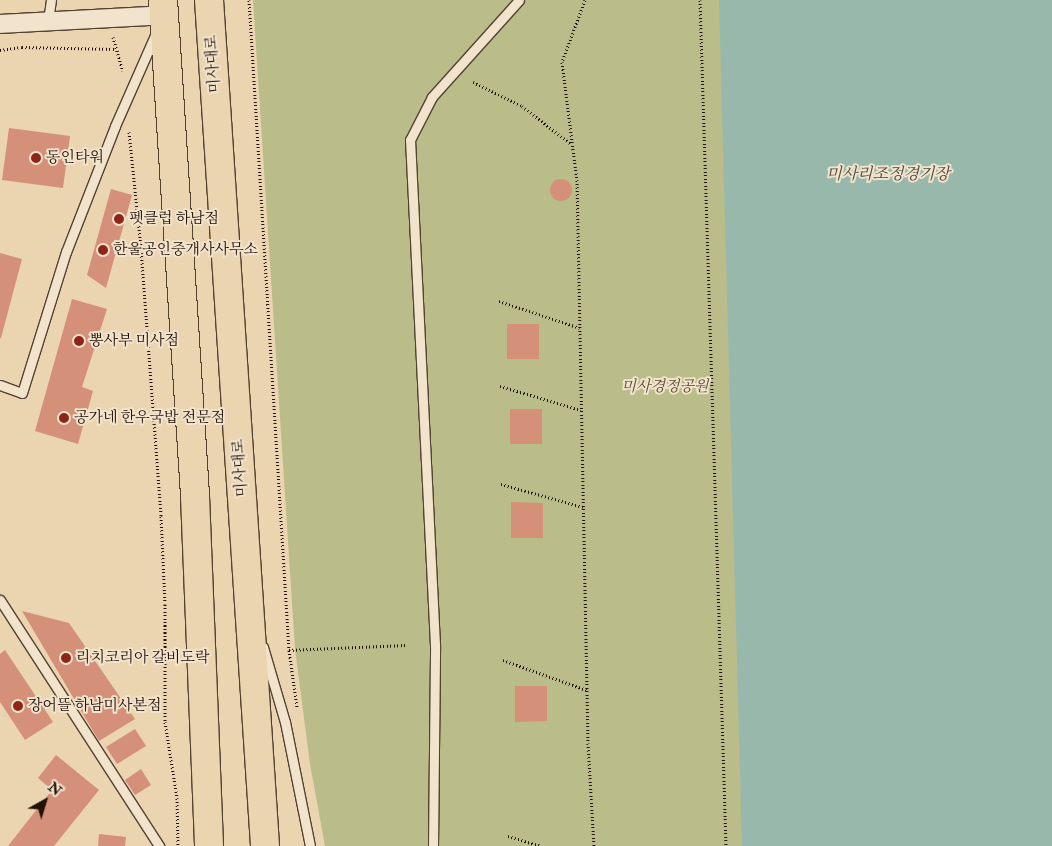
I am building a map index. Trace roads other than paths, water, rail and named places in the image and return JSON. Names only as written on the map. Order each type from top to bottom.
[{"type":"main road","name":"미사대로","points":[[209,0],[265,846]]},
{"type":"main road","points":[[164,8],[194,486],[209,846]]},
{"type":"street","points":[[0,24],[48,21],[164,8]]},
{"type":"lane","points":[[48,21],[51,0]]},
{"type":"lane","points":[[433,846],[435,645],[410,140],[432,97],[519,0]]},
{"type":"lane","points":[[0,385],[22,392],[66,252],[164,8]]},
{"type":"lane","points":[[0,600],[159,846]]},
{"type":"lane","points":[[249,600],[285,722],[310,846]]},
{"type":"water","name":"미사리조정경기장","points":[[719,0],[1052,0],[1052,846],[742,846]]},
{"type":"place","name":"동인타워","points":[[36,158]]},
{"type":"place","name":"펫클럽 하남점","points":[[119,219]]},
{"type":"place","name":"한울공인중개사사무소","points":[[103,250]]},
{"type":"place","name":"뽕사부 미사점","points":[[79,341]]},
{"type":"place","name":"공가네 한우국밥 전문점","points":[[64,418]]},
{"type":"place","name":"리치코리아 갈비도락","points":[[66,658]]},
{"type":"place","name":"장어뜰 하남미사본점","points":[[18,706]]},
{"type":"park label","name":"미사경정공원","points":[[665,387]]}]
